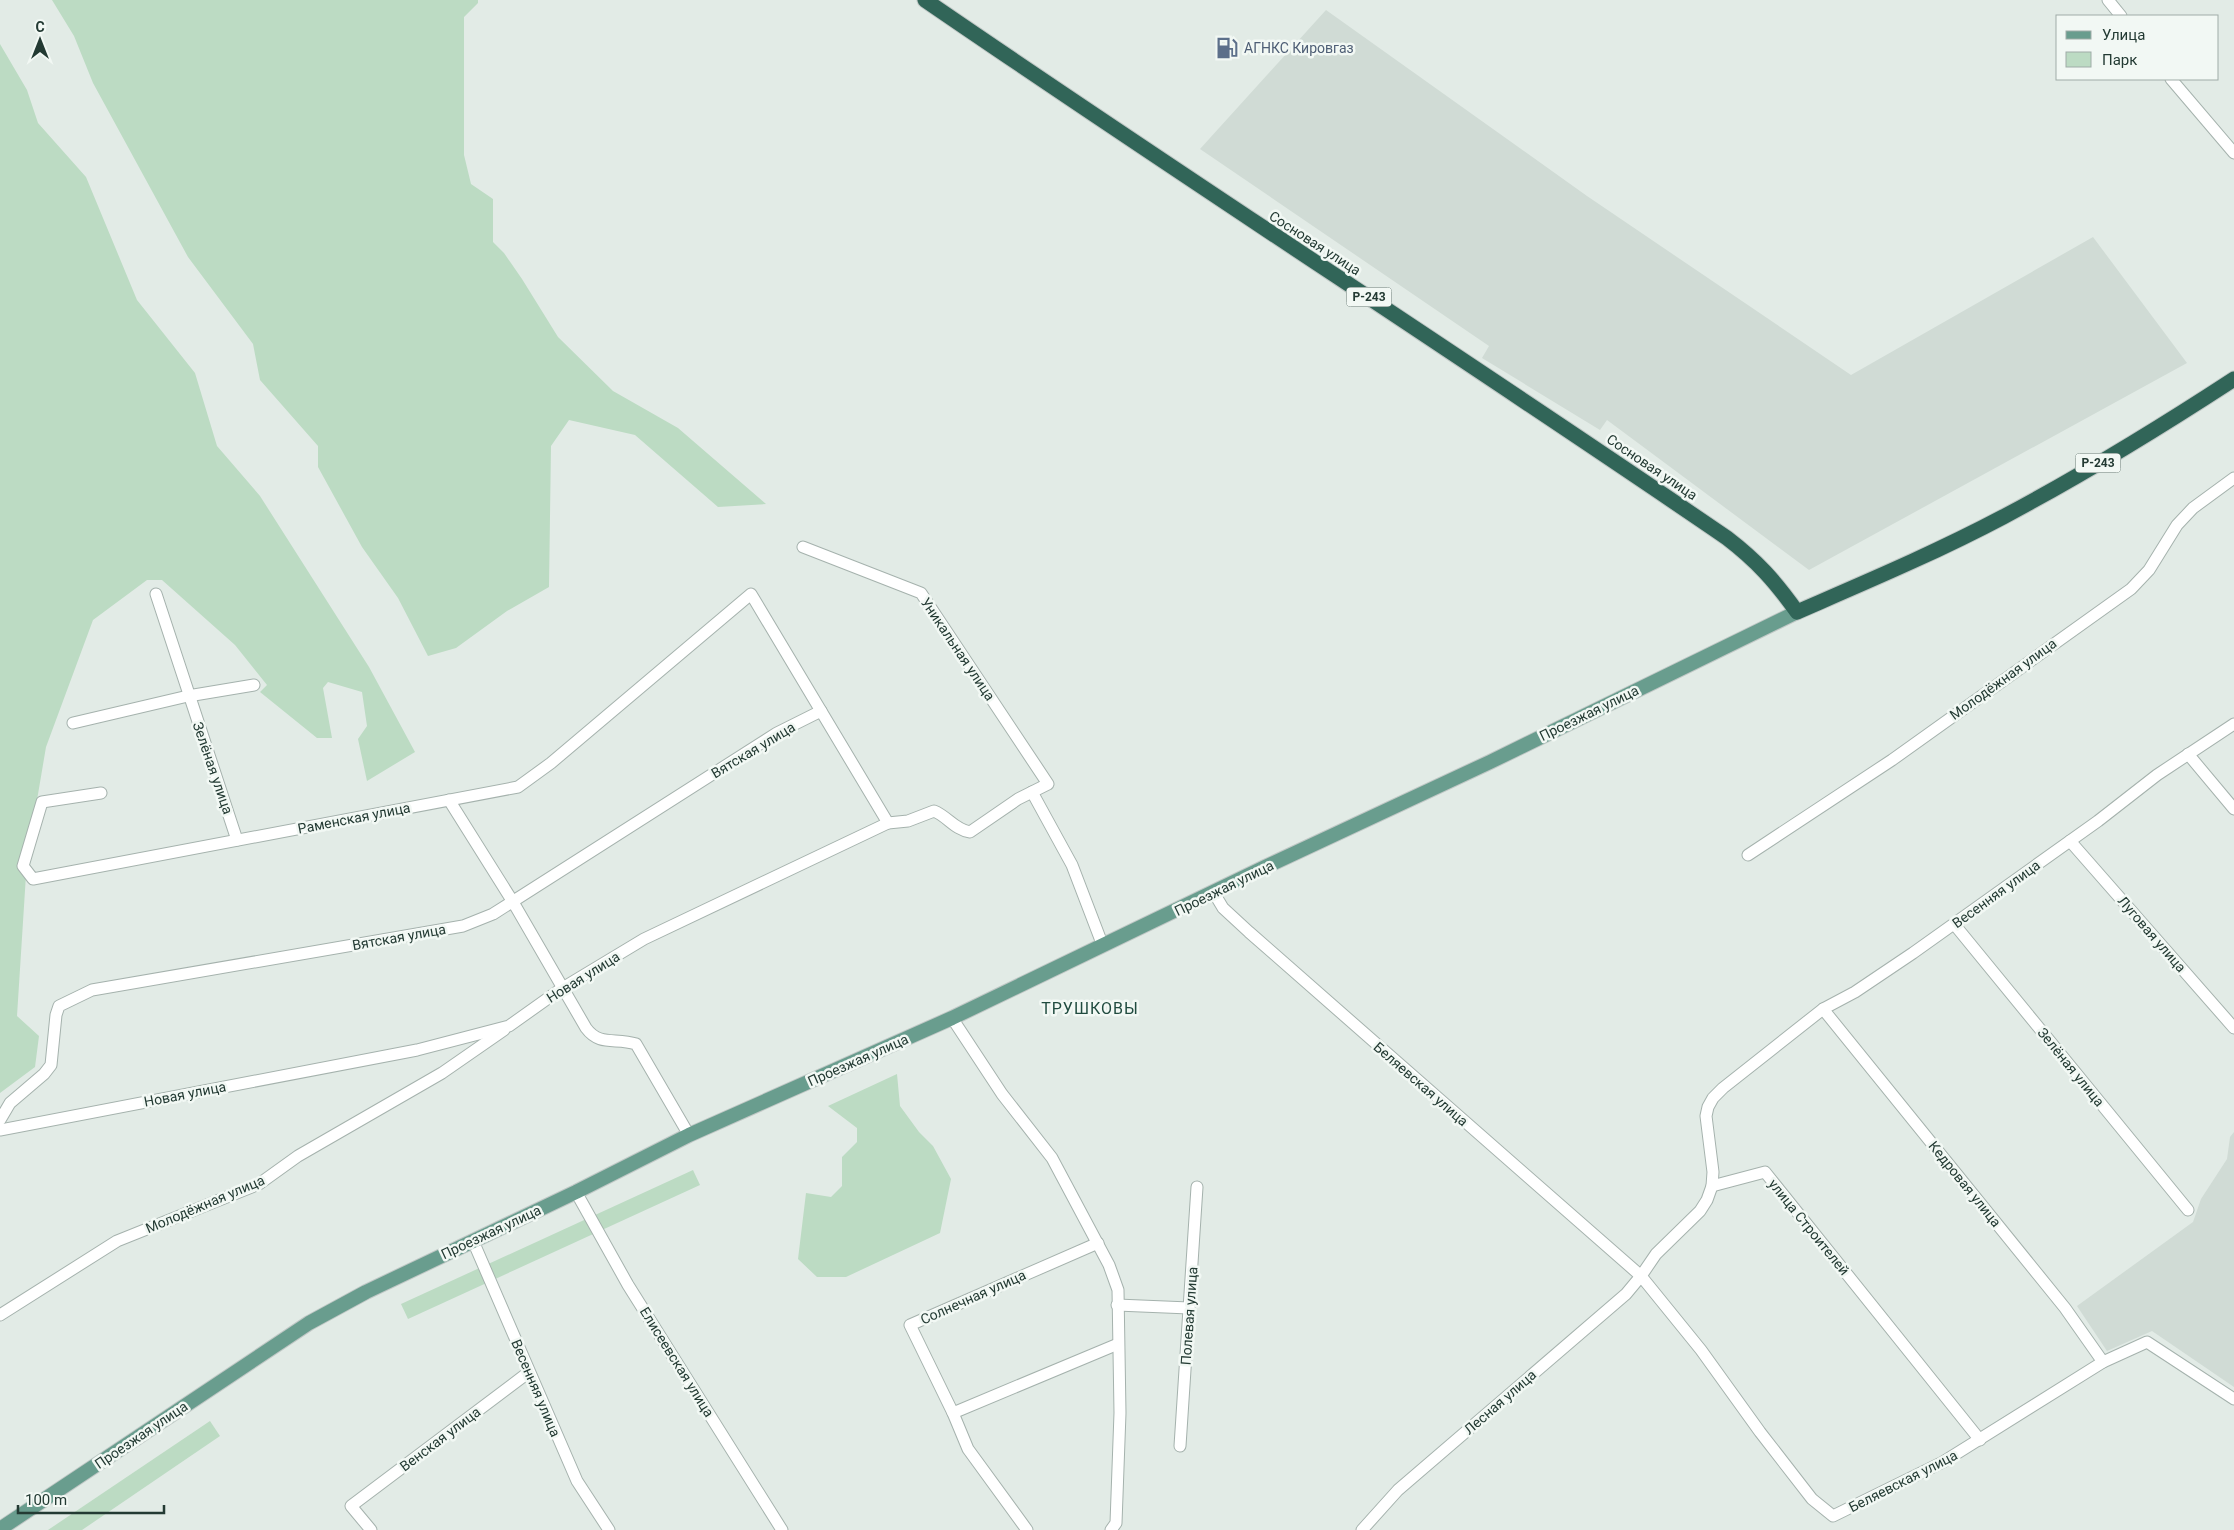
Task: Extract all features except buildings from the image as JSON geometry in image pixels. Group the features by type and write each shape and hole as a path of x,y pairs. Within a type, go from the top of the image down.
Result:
{"highway":[{"name":"Сосновая улица","path":"925,0 1270,232 1522,398 1727,538 1771,576 1797,612"},
{"name":"Р-243","path":"1797,612 1875,578 2003,517 2158,428 2234,379"}],"main road":[{"name":"Проезжая улица","path":"0,1529 309,1323 366,1292 576,1192 689,1135 952,1018 1797,612"}],"street":[{"path":"2108,0 2120,15"},
{"path":"2172,80 2234,153"},
{"name":"Молодёжная улица","path":"1748,855 1892,760 2131,589 2149,570 2177,525 2193,508 2234,478"},
{"name":"Уникальная улица","path":"803,548 921,593 1048,784 1032,792"},
{"name":"Зелёная улица","path":"156,594 188,696 238,840"},
{"name":"Раменская улица","path":"101,793 42,802 23,866 34,879 518,787 551,763 751,594 821,711"},
{"path":"73,723 188,696 254,685"},
{"path":"821,711 888,823"},
{"name":"Вятская улица","path":"0,1120 10,1103 44,1074 51,1065 56,1016 59,1006 92,990 463,926 493,914 777,733 821,711"},
{"name":"Весенняя улица","path":"1712,1186 1713,1158 1707,1125 1708,1107 1723,1088 1823,1010 1855,992 1954,924 2188,754 2234,724"},
{"path":"2188,754 2234,809"},
{"path":"1032,792 1072,864 1103,946"},
{"name":"Новая улица","path":"0,1130 417,1050 509,1026 561,988 644,939 888,823 908,821 934,811 944,815 961,831 970,832 1032,792"},
{"path":"449,800 592,1037 599,1040 629,1041 636,1044 689,1135"},
{"name":"Луговая улица","path":"2070,841 2234,1028"},
{"name":"Беляевская улица","path":"1214,893 1223,908 1238,922 1637,1273 1701,1350 1760,1432 1812,1499 1833,1516 1943,1462 2102,1362 2147,1342 2234,1399"},
{"name":"Зелёная улица","path":"1954,924 2188,1210"},
{"name":"Кедровая улица","path":"1823,1010 2066,1308 2102,1362"},
{"path":"952,1018 1002,1094 1052,1158 1098,1243 1109,1265 1118,1290 1120,1414 1116,1523 1111,1530"},
{"name":"Молодёжная улица","path":"0,1316 117,1241 259,1184 298,1156 442,1073 509,1026"},
{"name":"улица Строителей","path":"1712,1186 1765,1172 1980,1440"},
{"name":"Лесная улица","path":"1362,1530 1398,1490 1626,1294 1637,1273 1700,1210 1707,1200 1712,1186"},
{"name":"Полевая улица","path":"1180,1446 1197,1187"},
{"name":"Елисеевская улица","path":"576,1192 628,1285 782,1530"},
{"name":"Весенняя улица","path":"473,1241 576,1481 609,1530"},
{"name":"Солнечная улица","path":"1027,1530 968,1449 953,1413 910,1325 1098,1243"},
{"path":"1117,1305 1189,1308"},
{"path":"953,1413 1118,1344"},
{"name":"Венская улица","path":"371,1530 351,1506 529,1372"}],"shaded area":[{"path":"1326,10 1587,196 1851,375 2093,237 2187,363 1809,570 1607,420 1600,430 1482,358 1489,346 1200,149"},
{"path":"2234,1132 2234,1387 2152,1331 2107,1351 2077,1306 2193,1222 2201,1199 2227,1159 2230,1137"}],"green space":[{"path":"52,0 478,0 478,3 464,17 464,155 471,184 493,199 493,242 504,253 522,279 558,337 613,391 678,428 766,504 718,507 635,435 569,420 551,446 549,587 507,611 456,648 428,656 398,598 362,547 318,467 318,446 260,380 253,344 188,257 93,83 74,36"},
{"path":"0,44 27,90 38,123 86,177 137,300 195,373 217,446 260,496 369,667 415,752 367,781 358,739 367,726 362,692 328,682 323,688 332,738 317,738 260,692 267,685 235,645 162,580 147,580 93,620 46,747 27,859 17,1016 39,1036 35,1067 0,1093"},
{"path":"897,1074 900,1106 919,1132 933,1146 951,1179 940,1233 846,1277 817,1277 798,1259 806,1193 831,1197 842,1186 842,1157 857,1142 857,1128 828,1106"},
{"path":"693,1170 700,1185 408,1319 401,1304"},
{"path":"210,1421 220,1436 82,1530 48,1530"}],"place":[{"name":"АГНКС Кировгаз","path":"1227,48"}],"district":[{"name":"ТРУШКОВЫ","path":"1090,1008"}]}
